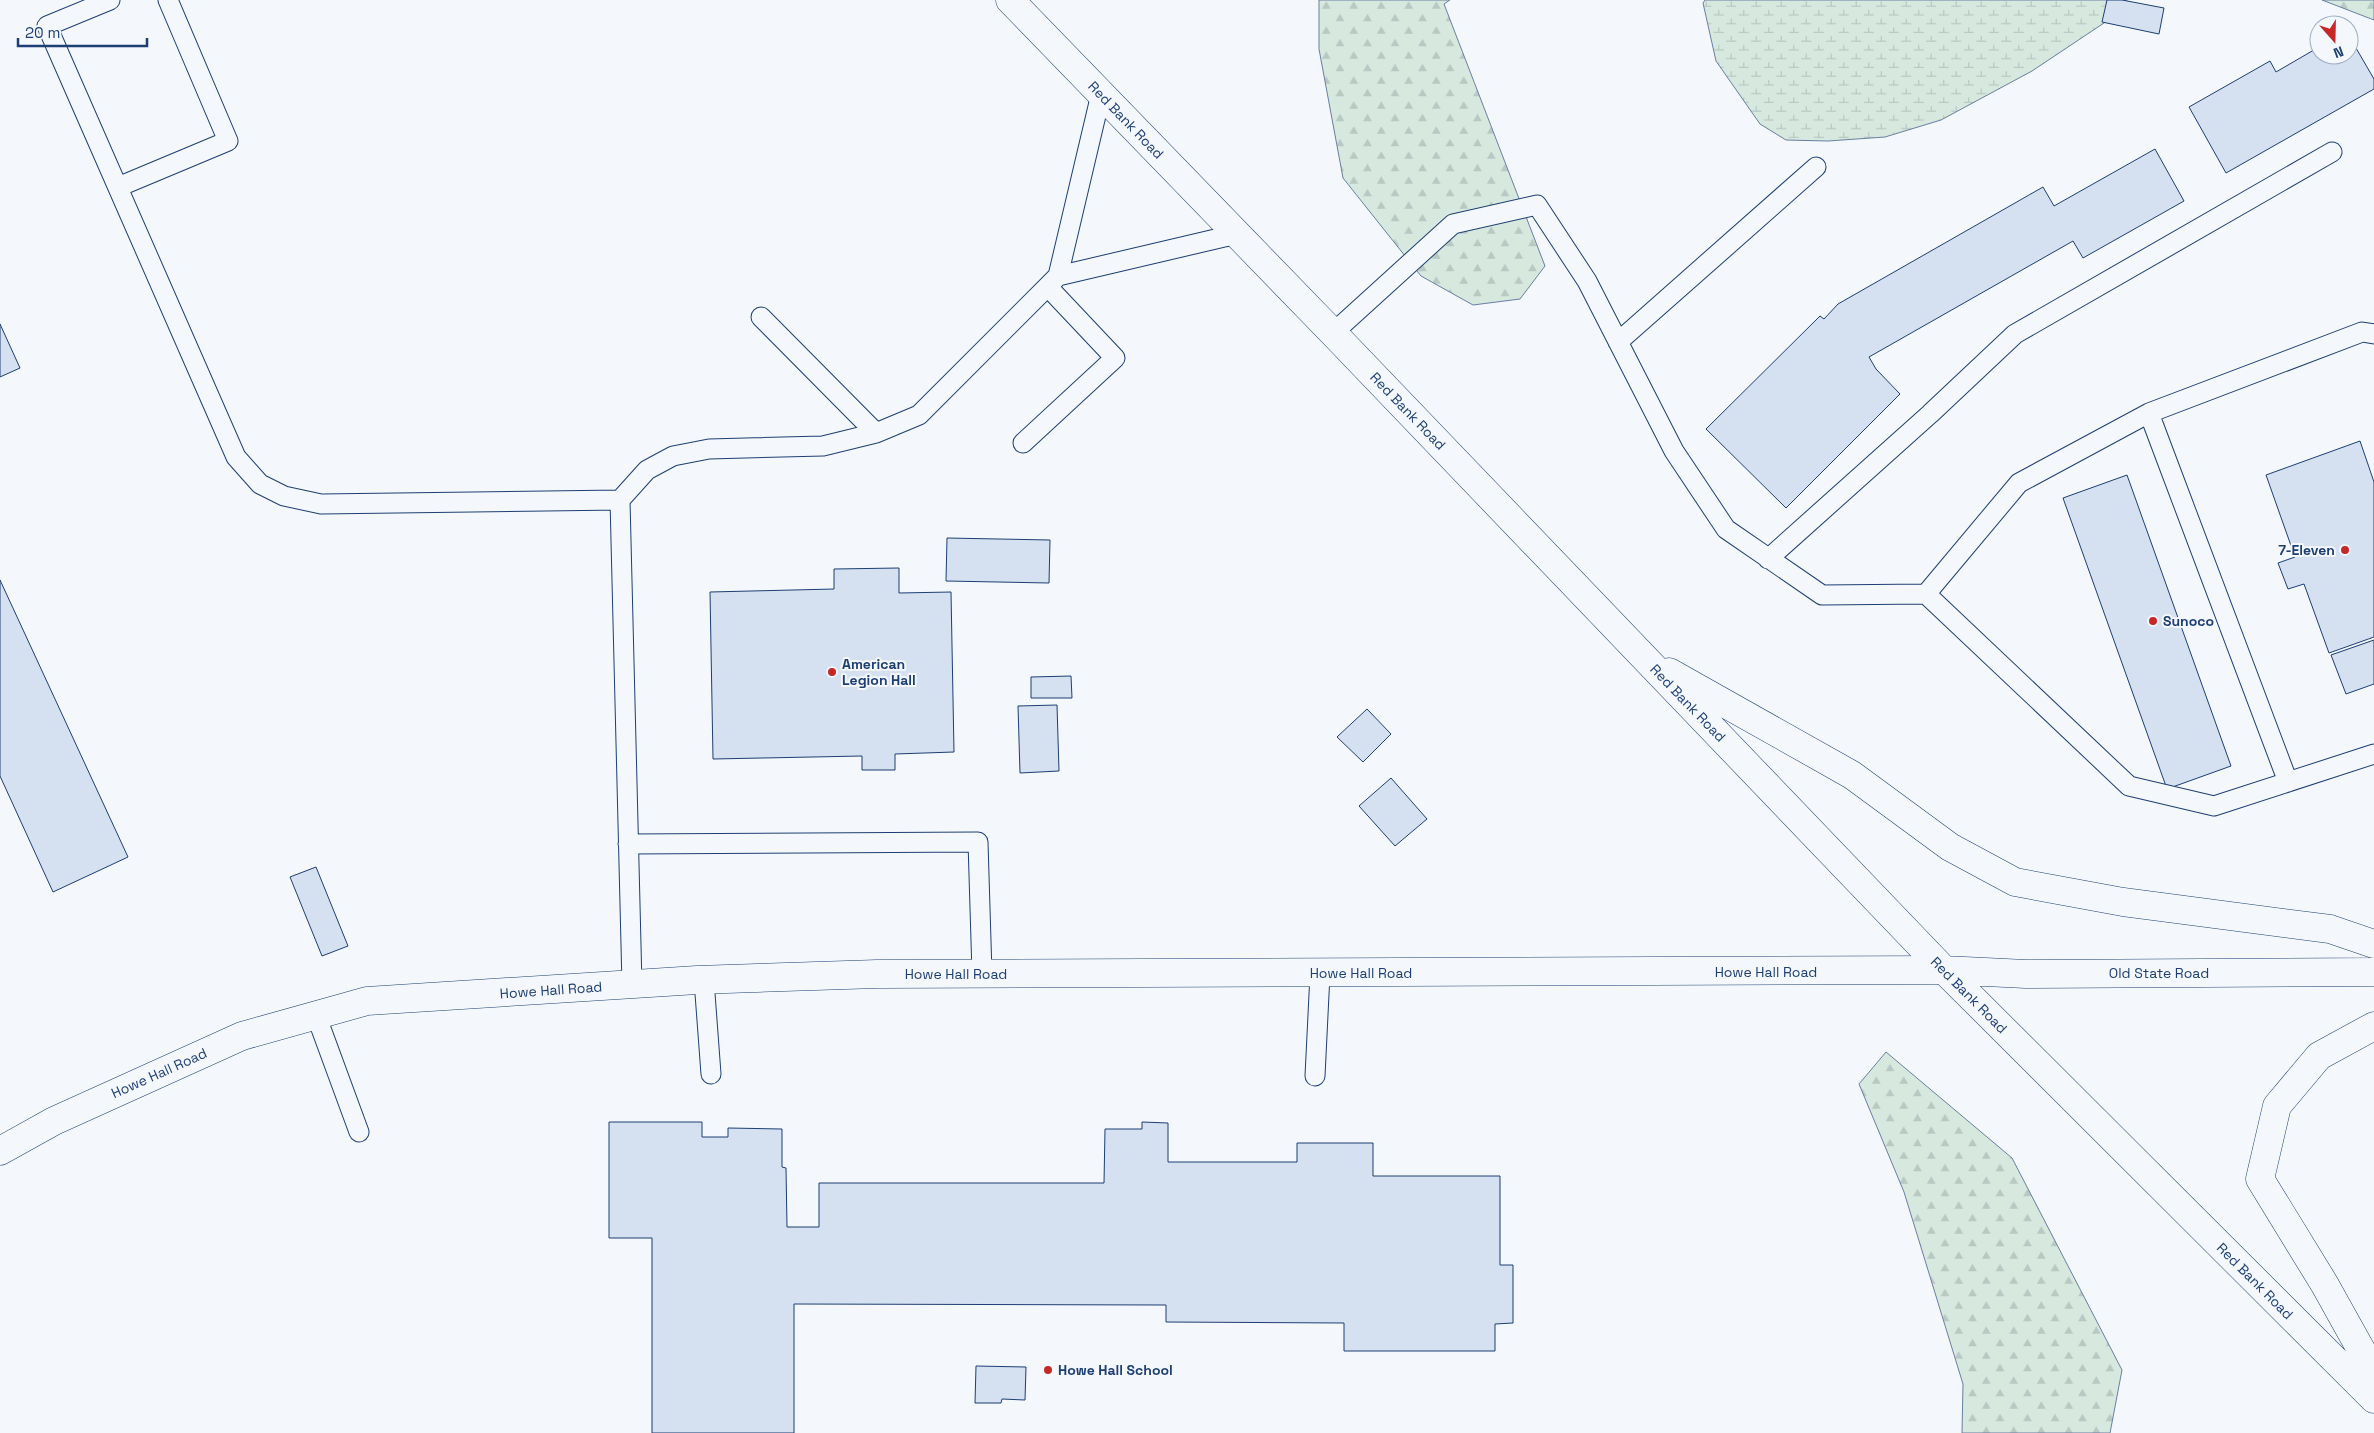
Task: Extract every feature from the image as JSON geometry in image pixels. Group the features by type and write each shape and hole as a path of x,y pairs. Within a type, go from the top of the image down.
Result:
{"main road":[{"name":"Red Bank Road","path":"1010,0 1333,333 1944,970 2374,1398"},
{"path":"1644,658 1852,775 1950,848 2015,882 2123,902 2330,929 2374,944"},
{"name":"Old State Road","path":"1944,970 2026,974 2374,972"},
{"name":"Howe Hall Road","path":"0,1151 54,1121 242,1036 367,1001 704,980 878,974 1320,974 1944,970"},
{"path":"2374,1026 2319,1056 2277,1106 2260,1179 2325,1286 2374,1373"}],"lane":[{"path":"110,0 48,26 236,457 260,484 284,496 321,504 620,500"},
{"path":"118,187 228,141 168,0"},
{"path":"632,984 620,500 648,470 673,456 709,449 823,446 876,433 919,415 1053,281 1101,94"},
{"path":"1768,559 1930,414 2014,334 2332,152"},
{"path":"1618,342 1816,167"},
{"path":"1333,333 1453,224 1537,206 1587,281 1674,451 1726,529 1822,595 1926,594 2128,786 2214,806 2374,754"},
{"path":"1053,281 1237,234"},
{"path":"1023,443 1114,358 1053,281"},
{"path":"761,318 876,433"},
{"path":"1926,594 2019,483 2148,413 2362,332 2374,334"},
{"path":"2148,413 2288,782"},
{"path":"628,844 978,842 982,974"},
{"path":"1315,1076 1320,974"},
{"path":"704,980 711,1074"},
{"path":"316,1015 359,1132"}],"green space":[{"path":"1319,0 1450,0 1444,4 1545,266 1520,299 1473,305 1421,276 1343,178 1319,49"},
{"path":"1705,0 2127,0 2116,15 2032,71 1941,120 1885,137 1828,141 1786,140 1760,124 1716,61 1703,3"},
{"path":"2322,0 2374,0 2374,20"},
{"path":"1886,1052 2012,1158 2122,1370 2110,1433 1962,1433 1963,1384 1904,1192 1859,1084"}],"building":[{"path":"2107,0 2122,0 2164,8 2159,34 2102,22"},
{"path":"2309,53 2309,65 2359,65 2359,53 2374,79 2374,89 2226,173 2189,107 2270,61 2276,72"},
{"path":"2155,149 2184,201 2083,258 2073,241 1869,357 1876,369 1900,394 1786,508 1706,429 1820,316 1824,319 1838,304 2043,187 2054,206"},
{"path":"0,324 20,368 0,377"},
{"path":"2360,441 2374,482 2374,637 2329,653 2304,584 2288,589 2278,563 2295,557 2266,475"},
{"path":"2127,475 2231,766 2167,789 2063,498"},
{"path":"947,538 1050,540 1049,583 946,581"},
{"name":"American Legion Hall","path":"899,568 899,593 951,592 954,752 895,754 895,770 862,770 862,756 713,759 710,592 834,589 834,569"},
{"path":"0,580 128,857 53,892 0,776"},
{"path":"2374,640 2374,684 2346,694 2331,655"},
{"path":"1071,676 1072,698 1031,698 1031,677"},
{"path":"1057,705 1059,771 1020,773 1018,706"},
{"path":"1367,709 1391,734 1363,762 1337,737"},
{"path":"1391,778 1427,819 1395,846 1359,806"},
{"path":"316,867 348,946 322,956 290,877"},
{"path":"609,1122 702,1122 702,1137 728,1137 728,1128 782,1129 782,1167 786,1168 787,1227 819,1227 819,1183 1104,1183 1105,1129 1142,1129 1142,1122 1168,1123 1168,1162 1297,1162 1297,1143 1373,1143 1373,1176 1500,1176 1500,1265 1513,1265 1513,1323 1495,1324 1495,1351 1344,1351 1344,1323 1166,1322 1166,1305 794,1304 794,1433 652,1433 652,1238 609,1238"},
{"path":"976,1366 1026,1367 1025,1400 1002,1399 1001,1403 975,1403"}],"place":[{"name":"7-Eleven","path":"2345,550"},
{"name":"Sunoco","path":"2153,621"},
{"name":"American Legion Hall","path":"832,672"},
{"name":"Howe Hall School","path":"1048,1370"}]}
